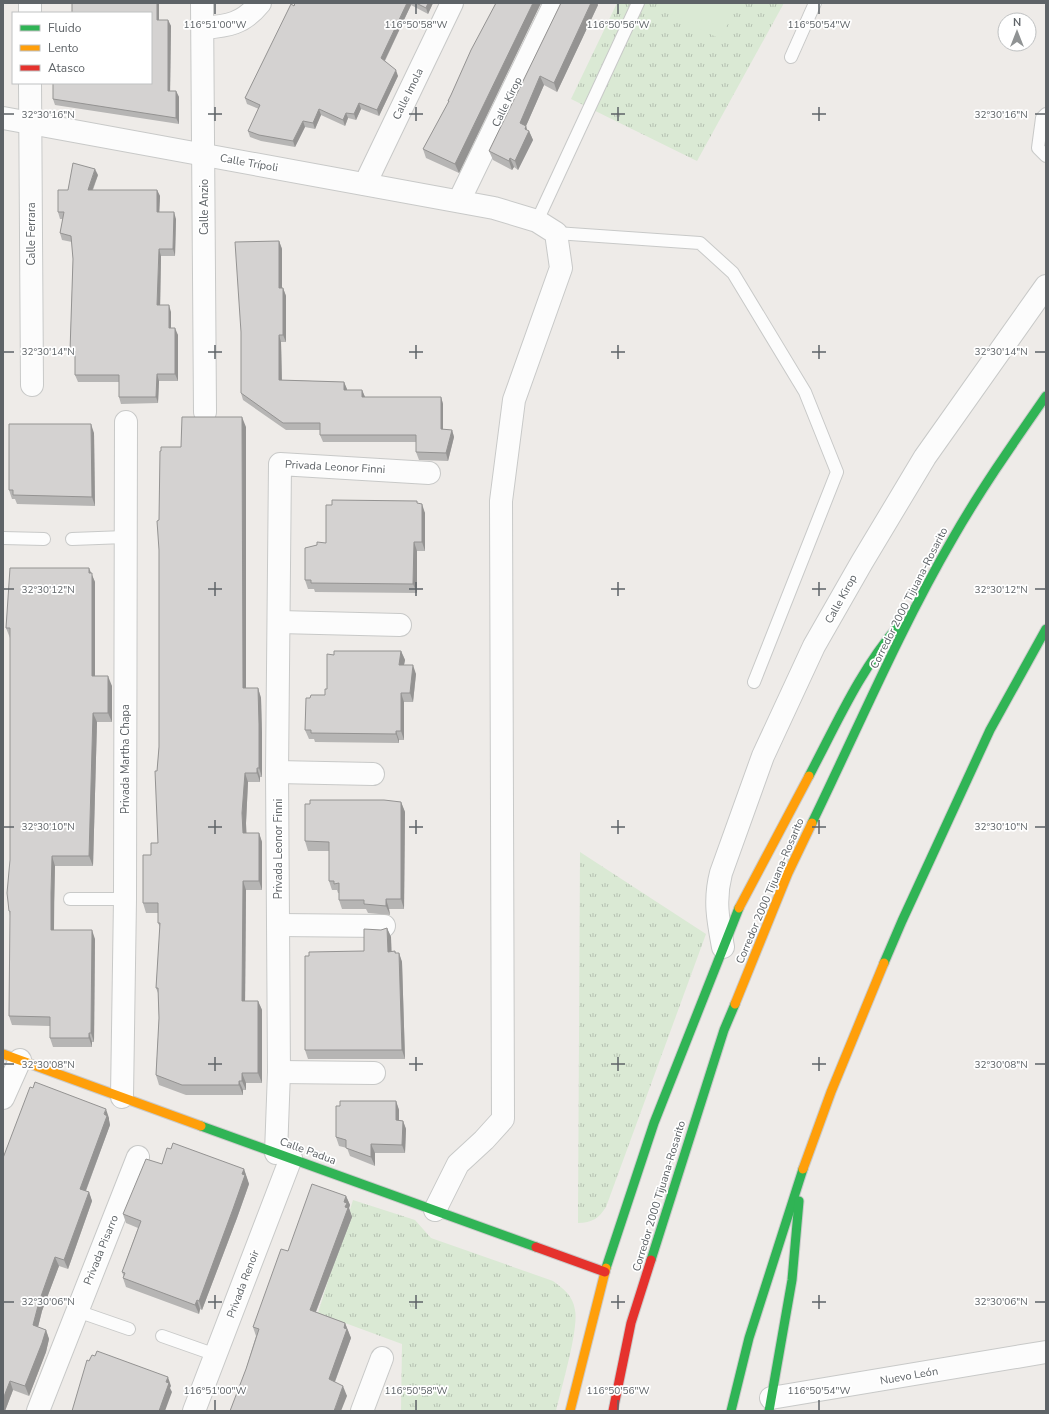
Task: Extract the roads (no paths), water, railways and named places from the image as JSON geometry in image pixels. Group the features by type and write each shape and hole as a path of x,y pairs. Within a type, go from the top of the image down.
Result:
{"main road":[{"name":"Corredor 2000 Tijuana-Rosarito","path":"613,1411 631,1323 724,1030 788,873 919,600 953,537 1003,458 1046,396"},
{"path":"570,1411 605,1272 654,1123 740,905 772,842 867,668 879,648 919,600"},
{"path":"731,1411 749,1338 800,1176 831,1092 902,921 990,730 1046,629"},
{"name":"Calle Padua","path":"12,1057 605,1272"},
{"path":"770,1405 791,1298 798,1234 800,1176"}],"street":[{"name":"Calle Anzio","path":"202,3 205,412"},
{"path":"202,28 226,27 244,19 260,3"},
{"name":"Calle Imola","path":"365,184 452,3"},
{"name":"Calle Kirop","path":"459,201 555,3"},
{"name":"Calle Ferrara","path":"30,84 32,385"},
{"name":"Calle Trípoli","path":"3,118 494,208 537,221 556,234"},
{"path":"435,1210 458,1164 484,1140 503,1119 501,501 514,400 561,268 556,234"},
{"name":"Calle Kirop","path":"723,947 716,907 716,890 721,873 763,756 814,646 925,457 1046,286"},
{"name":"Privada Martha Chapa","path":"122,1097 125,899 126,422"},
{"name":"Privada Leonor Finni","path":"284,1155 279,1072 278,772 280,464 428,473"},
{"path":"279,622 400,624"},
{"path":"278,772 373,774"},
{"path":"279,925 384,926"},
{"path":"3,1098 12,1057"},
{"path":"279,1072 374,1073"},
{"name":"Privada Renoir","path":"194,1411 216,1355 284,1155"},
{"name":"Privada Pisarro","path":"38,1411 138,1157"},
{"name":"Nuevo León","path":"770,1405 1046,1352"},
{"path":"362,1411 382,1358"}],"lane":[{"path":"537,221 638,3"},
{"path":"791,57 815,3"},
{"path":"1046,114 1042,118 1038,148 1046,156"},
{"path":"556,234 700,243 733,273 805,392 837,472 754,682"},
{"path":"72,539 125,537"},
{"path":"3,538 44,539"},
{"path":"70,899 125,899"},
{"path":"77,1311 129,1329"},
{"path":"162,1336 216,1355"}]}
